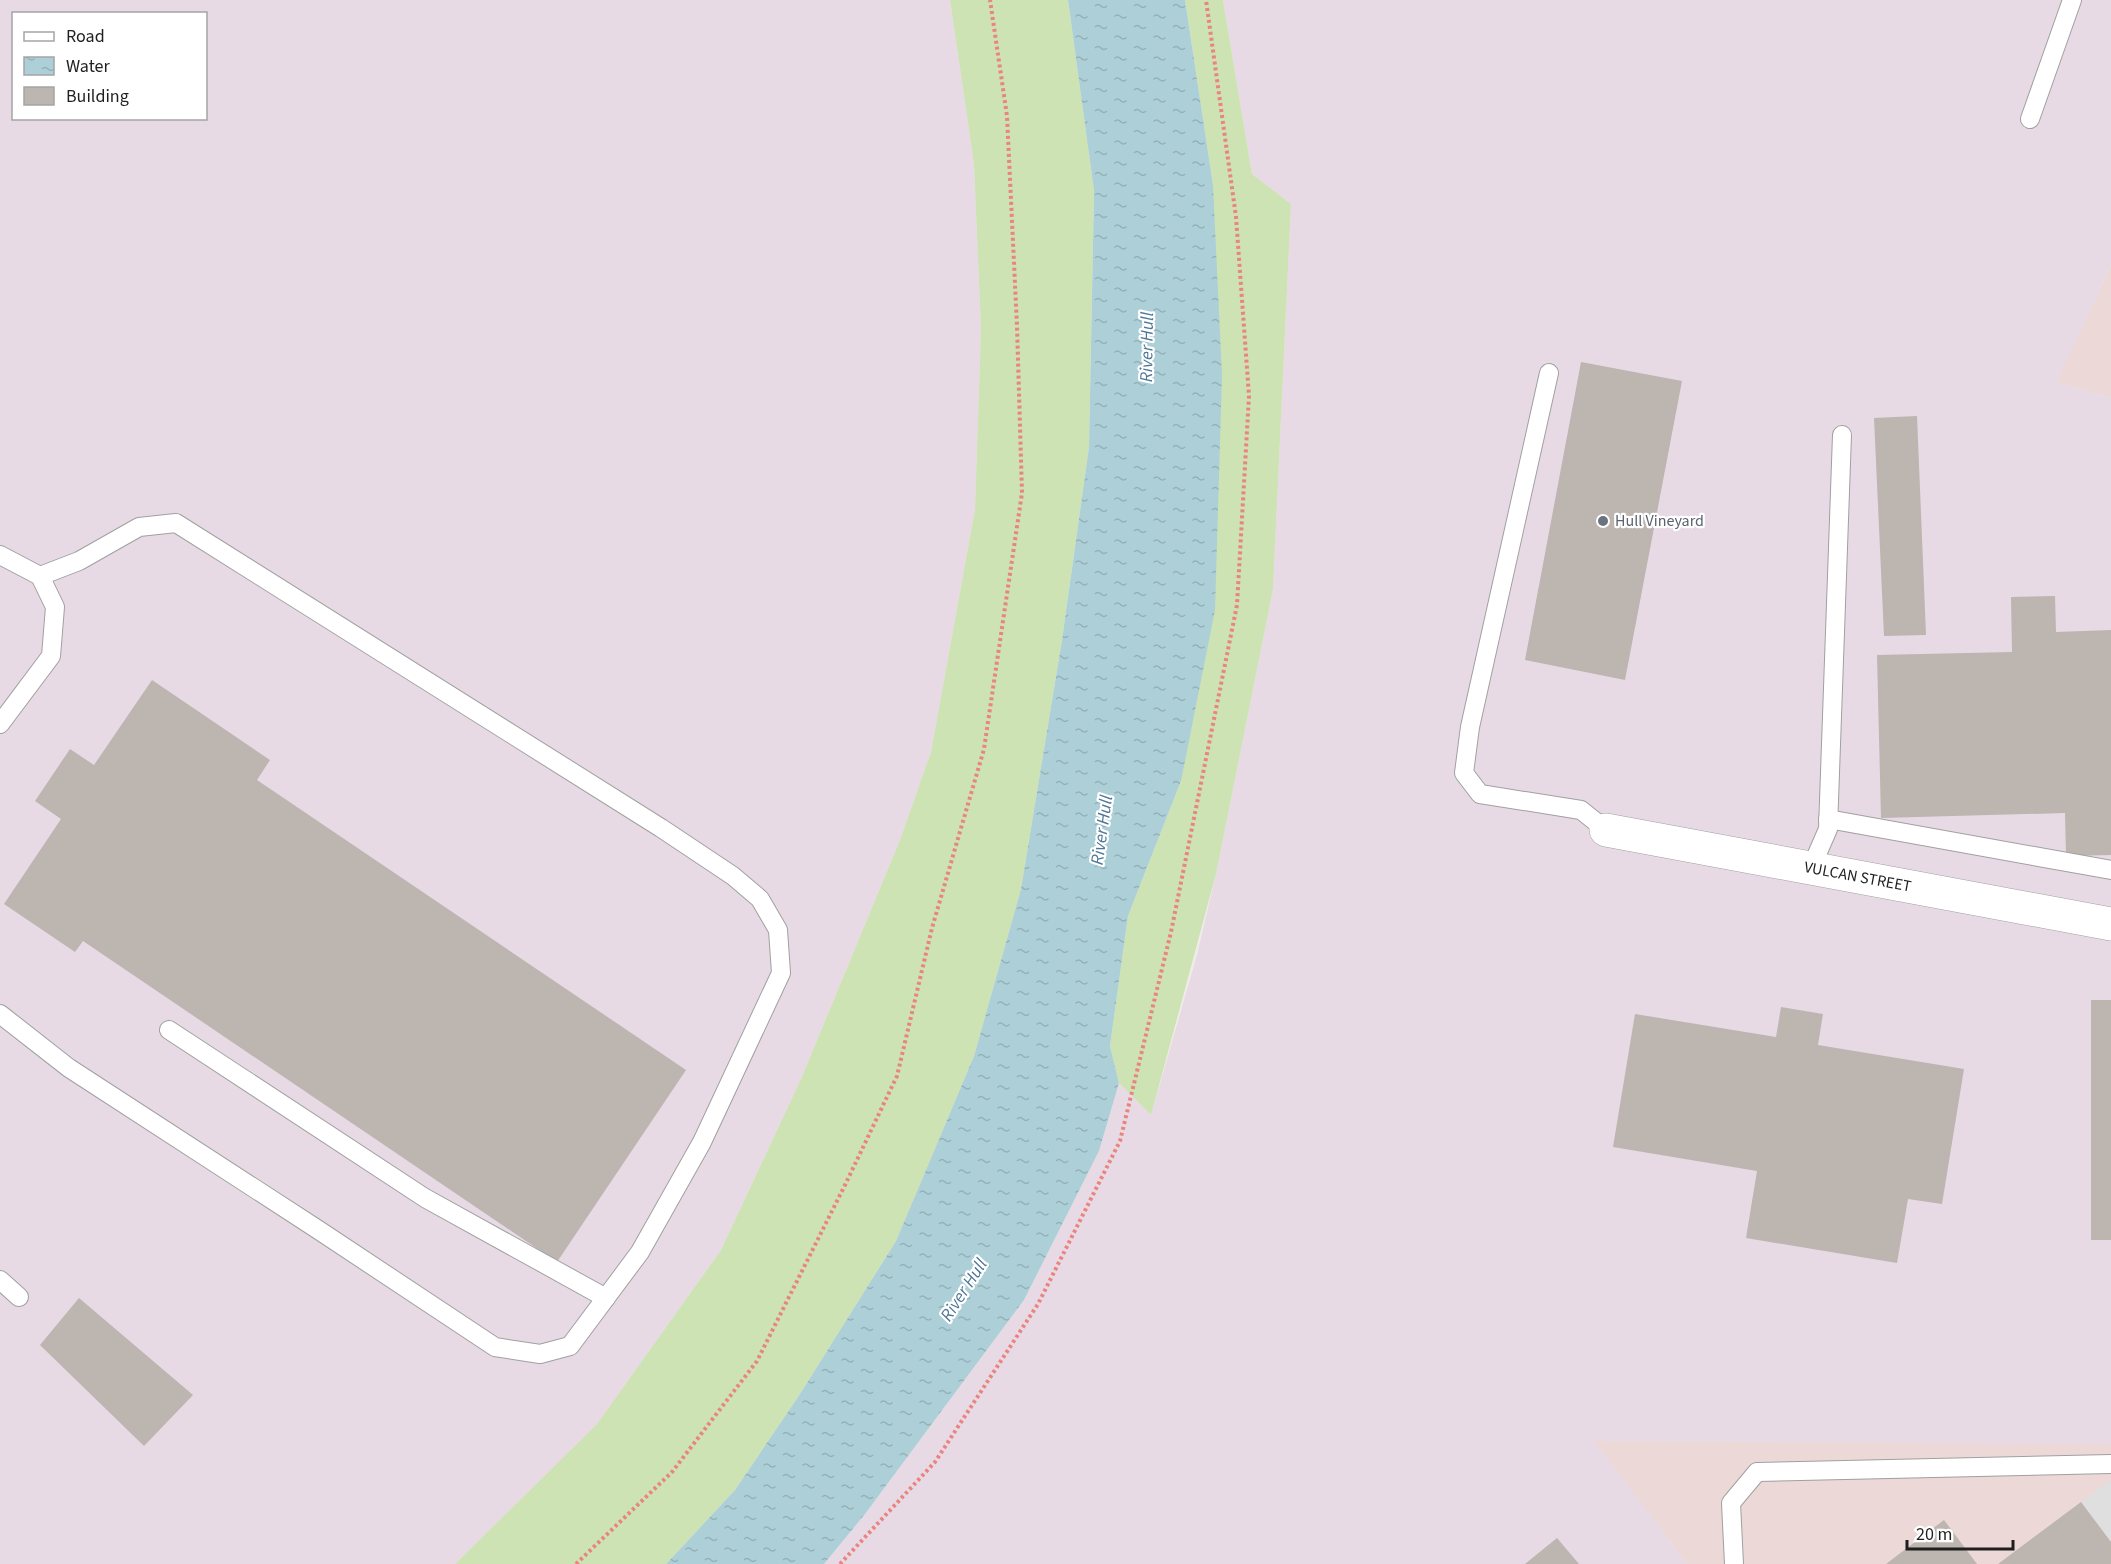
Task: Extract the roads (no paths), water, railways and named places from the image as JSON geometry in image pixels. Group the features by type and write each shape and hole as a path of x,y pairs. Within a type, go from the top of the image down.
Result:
{"street":[{"name":"VULCAN STREET","path":"1606,830 2111,924"}],"lane":[{"path":"2030,119 2072,0"},
{"path":"1549,373 1470,727 1464,773 1480,794 1581,810 1606,830"},
{"path":"1811,867 1828,829 1842,435"},
{"path":"0,1014 69,1068 317,1228 495,1347 540,1354 570,1346 640,1252 702,1142 781,973 778,930 760,900 733,876 661,828 176,523 139,527 79,561 40,576"},
{"path":"0,555 40,576 55,607 51,656 0,723"},
{"path":"1828,819 2111,870"},
{"path":"169,1030 425,1198 606,1298"},
{"path":"0,1280 19,1297"},
{"path":"1734,1564 1731,1503 1758,1472 2111,1464"}],"water":[{"name":"River Hull","path":"1068,0 1185,0 1213,185 1222,376 1215,610 1181,781 1128,916 1110,1046 1119,1083 1099,1151 1024,1300 865,1514 824,1564 666,1564 735,1490 800,1394 896,1241 974,1056 1021,889 1062,640 1089,447 1094,191"}],"place":[{"name":"Hull Vineyard","path":"1603,521"}]}
